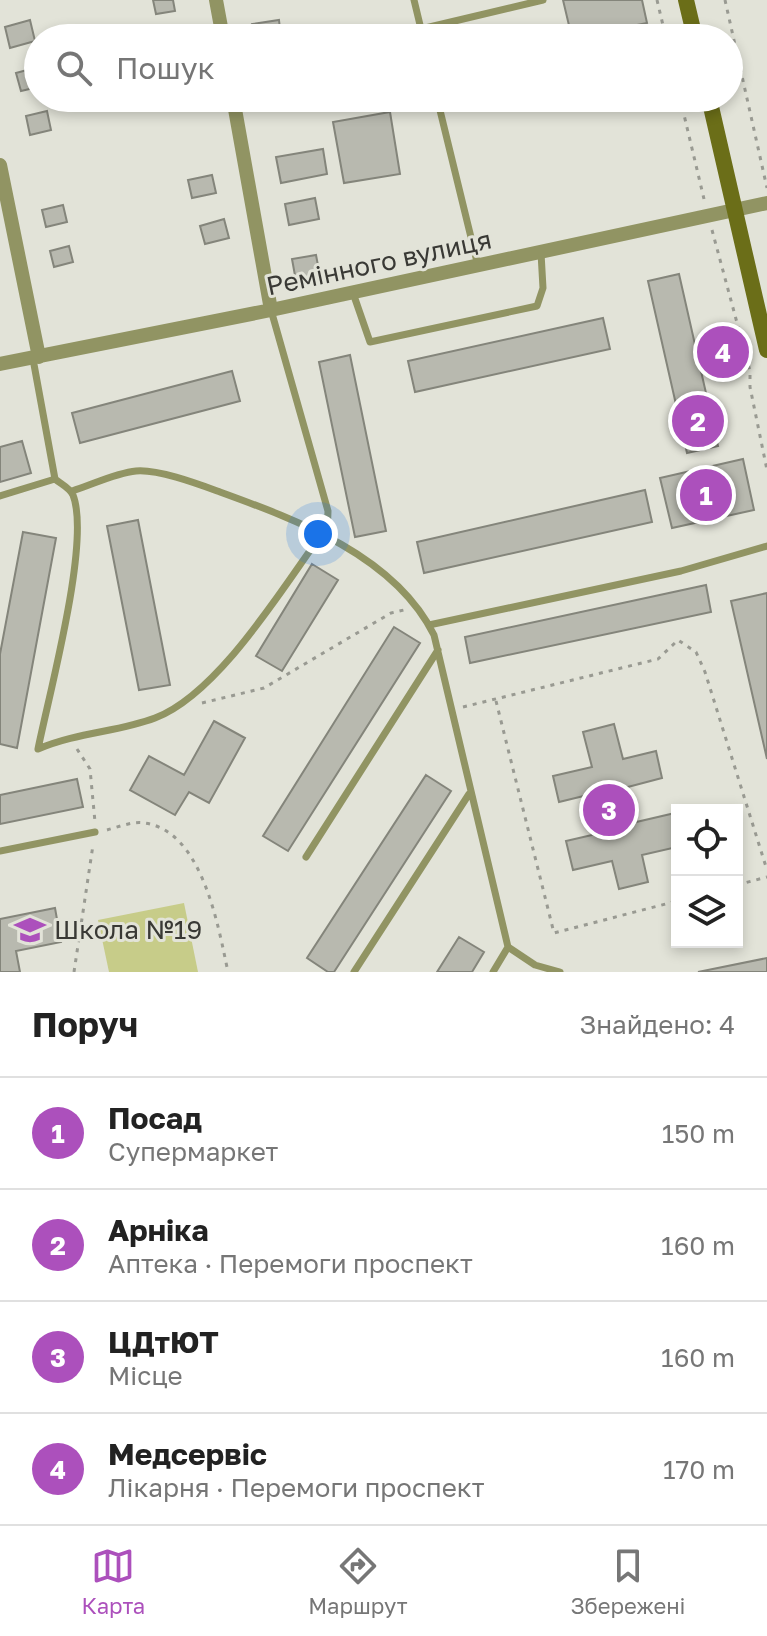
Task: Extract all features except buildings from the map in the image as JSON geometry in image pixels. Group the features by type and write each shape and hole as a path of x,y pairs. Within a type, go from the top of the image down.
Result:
{"main road":[{"path":"686,0 692,24"},
{"path":"712,112 767,350"}],"street":[{"path":"216,0 220,24"},
{"path":"236,112 271,310"},
{"path":"0,165 36,358"},
{"name":"Ремінного вулиця","path":"0,364 353,293 767,203"}],"lane":[{"path":"414,0 420,24"},
{"path":"442,24 543,0"},
{"path":"440,112 478,266"},
{"path":"353,293 370,342 537,306 543,288 541,253"},
{"path":"36,358 55,479 72,491 78,551 38,749 69,735 152,719 182,706 250,634 324,537 328,511 271,310"},
{"path":"72,491 138,471 192,481 298,521 376,567 416,607 429,625 438,650 469,794 508,947 535,965 560,972"},
{"path":"0,496 55,479"},
{"path":"429,625 681,571 767,546"},
{"path":"306,857 438,650"},
{"path":"354,972 469,794"},
{"path":"0,851 95,832"},
{"path":"493,972 508,947"}],"path":[{"path":"657,0 663,24"},
{"path":"725,0 730,24"},
{"path":"743,81 767,188"},
{"path":"683,112 750,371 750,387 767,470"},
{"path":"182,706 264,688 391,613 416,607"},
{"path":"451,708 496,701 658,659 678,640 696,652 705,672 767,870"},
{"path":"496,701 554,933 671,903"},
{"path":"69,735 90,769 95,832 74,972"},
{"path":"95,832 142,822 165,829 185,844 203,884 228,972"},
{"path":"743,883 767,877"}],"shaded area":[{"path":"734,329 744,367 712,375 702,337"}],"green space":[{"path":"184,903 198,972 109,972 98,920"}],"place":[{"name":"Медсервіс","path":"723,352"},
{"name":"Арніка","path":"698,421"},
{"name":"Посад","path":"706,495"},
{"name":"ЦДтЮТ","path":"609,810"},
{"name":"Школа №19","path":"30,930"}]}
